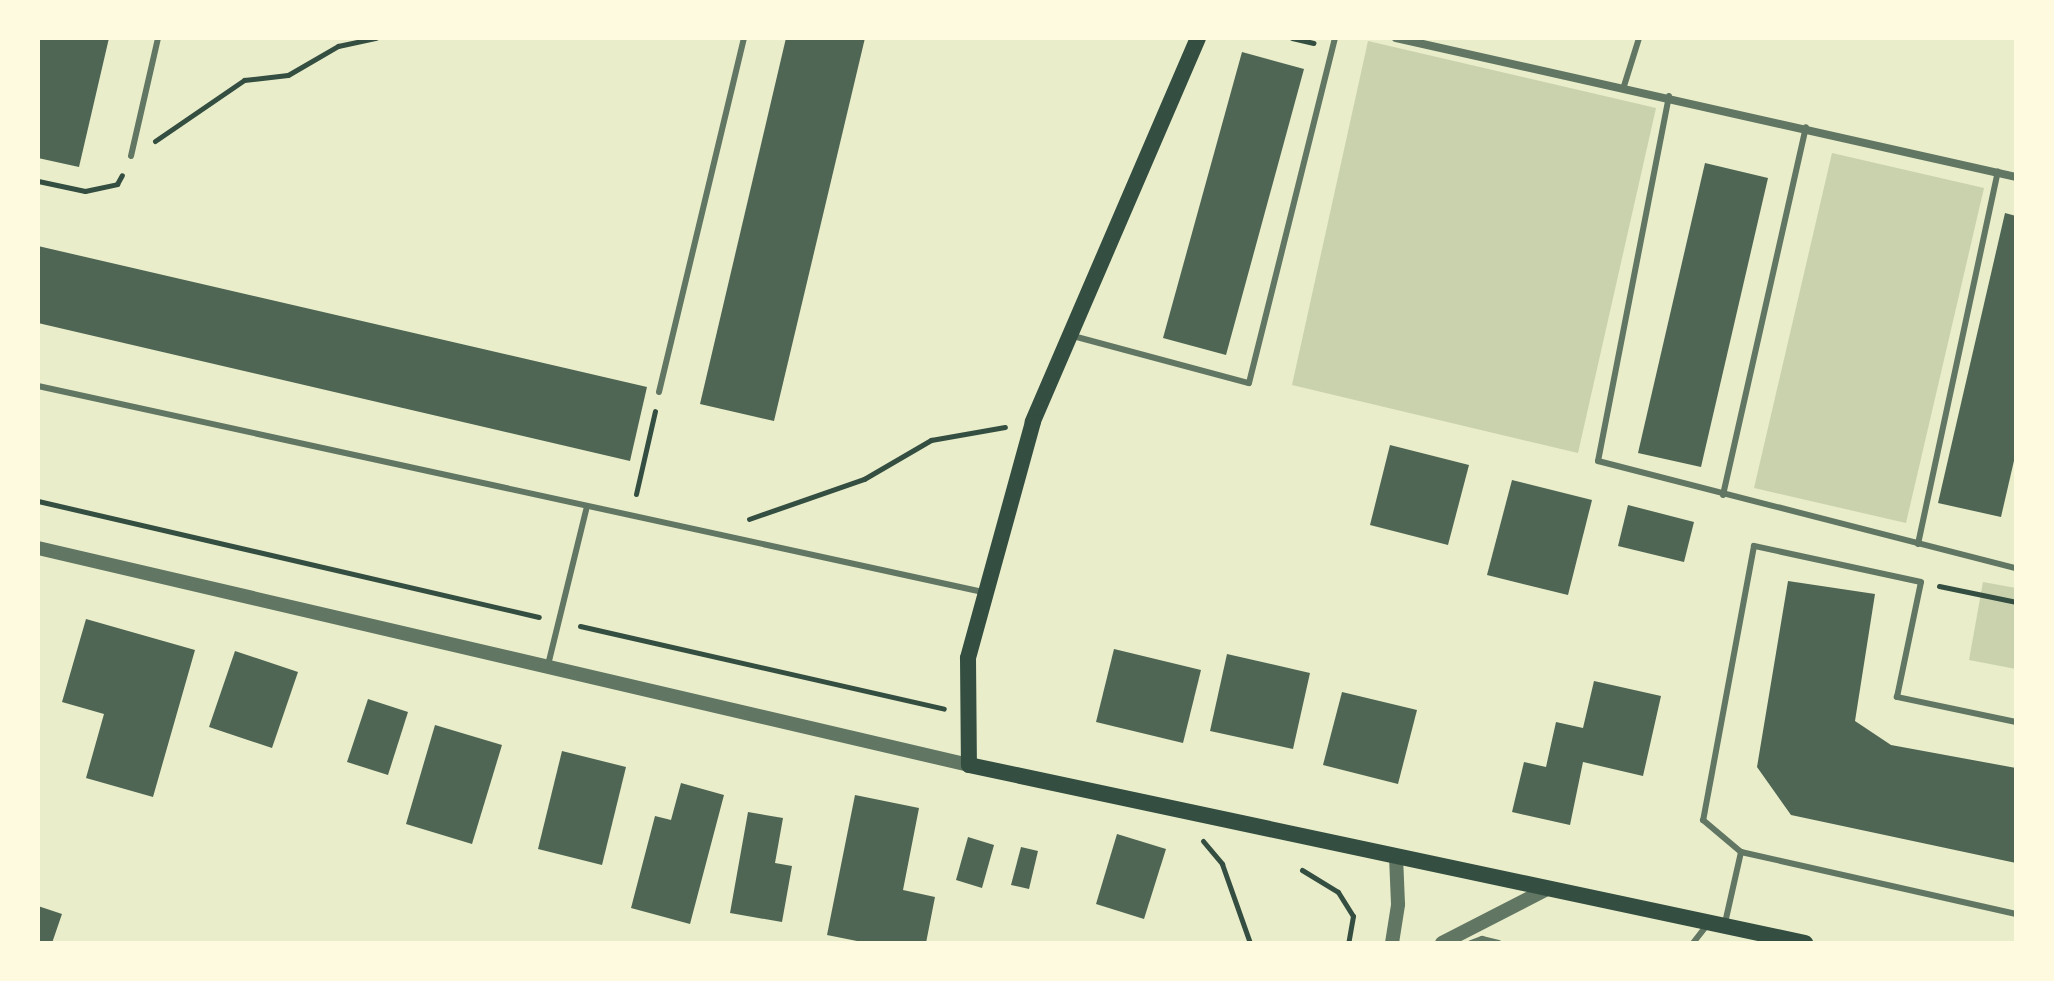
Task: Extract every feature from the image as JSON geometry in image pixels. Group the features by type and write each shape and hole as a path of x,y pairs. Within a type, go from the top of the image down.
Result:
{"main road":[{"path":"1198,38 1033,422 976,621 965,713 969,765 1805,943"}],"street":[{"path":"1396,38 1669,96 2016,177"},
{"path":"38,548 969,765"},
{"path":"1392,943 1398,904 1396,857"},
{"path":"1442,943 1547,889"}],"lane":[{"path":"131,156 158,38"},
{"path":"659,392 744,38"},
{"path":"1069,335 1249,383 1335,38"},
{"path":"1624,86 1639,38"},
{"path":"1669,96 1598,461 2016,568"},
{"path":"1723,495 1806,127"},
{"path":"1918,544 1998,172"},
{"path":"38,386 586,510 983,592"},
{"path":"547,669 586,510"},
{"path":"2016,722 1897,697 1921,582 1754,546 1703,820 1741,852 2016,914"},
{"path":"1693,943 1717,924 1741,852"},
{"path":"1471,943 1482,939 1499,943"}],"path":[{"path":"38,181 85,191 117,184 131,156 244,80 288,75 338,46 376,38"},
{"path":"630,519 659,392"},
{"path":"699,533 864,479 931,440 1033,422"},
{"path":"38,501 965,713"},
{"path":"1921,582 2016,602"},
{"path":"1177,810 1222,864 1250,943"},
{"path":"1302,870 1338,892 1353,916 1348,943"}],"green space":[{"path":"1368,41 1656,108 1578,453 1292,385"},
{"path":"1832,153 1984,188 1906,523 1754,488"},
{"path":"1983,582 2016,588 2016,669 1969,660"}],"building":[{"path":"38,38 109,38 79,167 38,158"},
{"path":"786,38 865,38 774,421 700,404"},
{"path":"1242,52 1304,69 1226,355 1163,338"},
{"path":"1705,163 1768,178 1701,467 1638,453"},
{"path":"2005,213 2016,216 2016,452 2001,517 1938,503"},
{"path":"38,246 647,387 630,461 38,323"},
{"path":"1390,445 1469,465 1448,545 1370,525"},
{"path":"1512,480 1592,500 1568,595 1487,575"},
{"path":"1628,505 1694,522 1684,562 1618,546"},
{"path":"1788,581 1875,594 1855,721 1891,745 2016,768 2016,863 1791,815 1757,767"},
{"path":"86,619 195,650 153,797 86,778 104,714 62,702"},
{"path":"1114,649 1201,670 1183,743 1096,722"},
{"path":"235,651 298,672 272,748 209,727"},
{"path":"1227,654 1310,673 1293,749 1210,731"},
{"path":"1594,681 1661,696 1643,776 1583,762 1570,825 1512,812 1524,762 1546,767 1556,722 1583,728"},
{"path":"1342,692 1417,710 1398,784 1323,765"},
{"path":"368,699 408,712 388,775 347,762"},
{"path":"435,725 502,745 472,844 406,824"},
{"path":"562,751 626,767 602,865 538,849"},
{"path":"681,783 724,795 690,924 631,908 655,816 671,820"},
{"path":"855,795 919,808 903,890 935,897 926,943 867,943 827,935"},
{"path":"748,812 783,818 775,863 792,866 782,922 730,913"},
{"path":"1117,834 1166,849 1144,919 1096,904"},
{"path":"968,837 994,845 982,888 956,880"},
{"path":"1021,847 1038,851 1029,889 1011,885"},
{"path":"38,906 62,914 52,943 38,943"}]}
